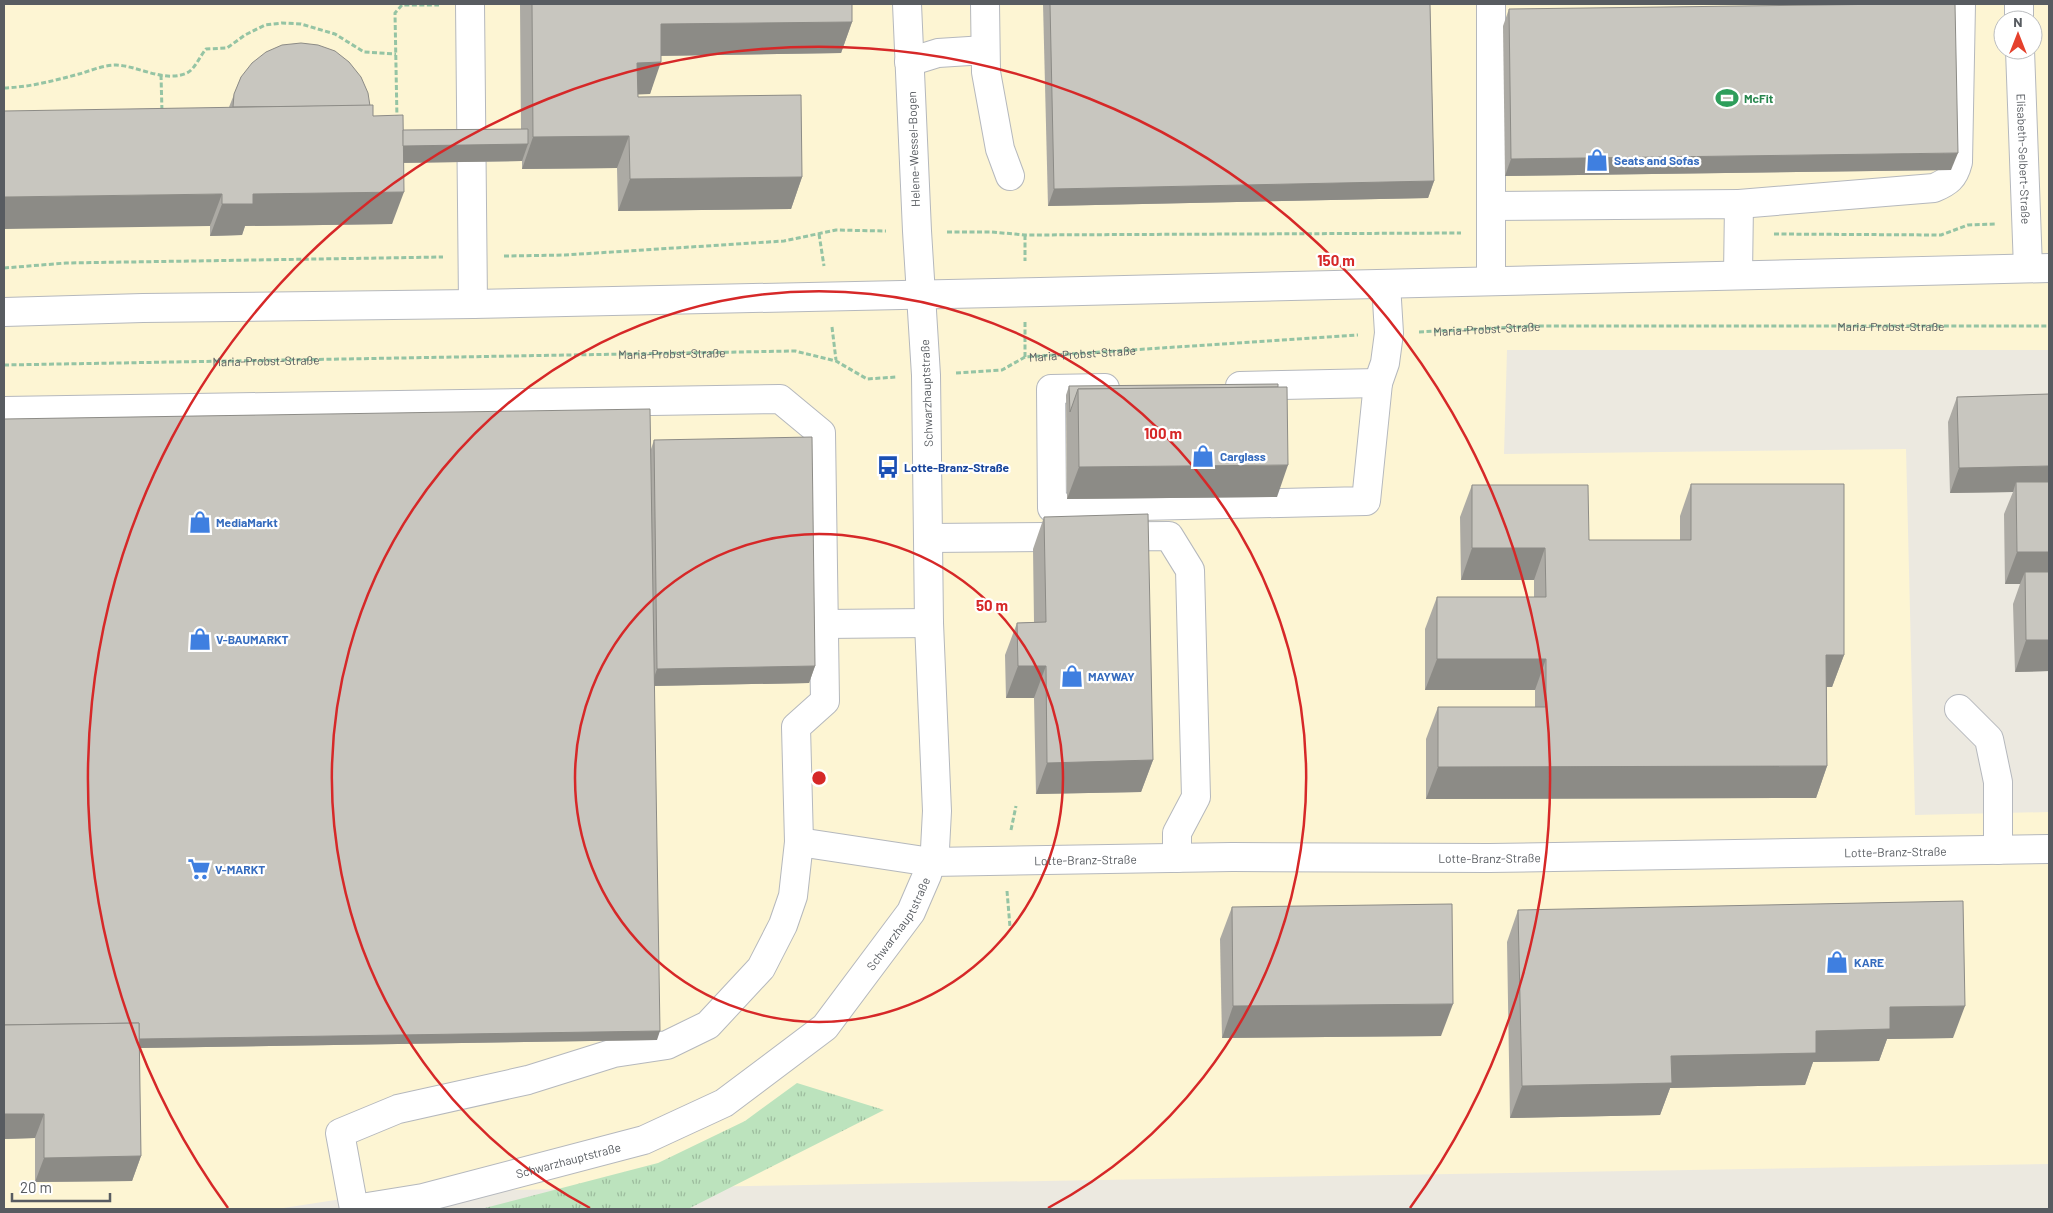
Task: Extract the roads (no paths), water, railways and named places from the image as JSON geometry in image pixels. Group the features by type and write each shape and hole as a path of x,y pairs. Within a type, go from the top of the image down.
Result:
{"street":[{"path":"470,4 473,304"},
{"name":"Helene-Wessel-Bogen","path":"907,4 921,294"},
{"path":"985,4 986,72 1000,149 1010,176"},
{"path":"1491,4 1491,281"},
{"path":"1491,206 1739,204 1934,188 1948,182 1955,174 1958,162 1961,4"},
{"path":"909,62 938,54 986,50"},
{"name":"Elisabeth-Selbert-Straße","path":"2020,60 2025,224 2039,268"},
{"path":"1738,275 1739,204"},
{"path":"4,312 143,308 473,304 2039,268"},
{"path":"1130,388 1051,389 1052,508 1366,501 1378,383 1385,363 1388,333 1386,284"},
{"name":"Schwarzhauptstraße","path":"355,1209 423,1198 644,1140 724,1103 825,1027 911,912 935,849 937,811 929,623 926,375 921,294"},
{"path":"1219,386 1378,383"},
{"path":"4,411 780,398 821,433 825,701 796,727 798,842 793,896 783,924 760,968 708,1025 668,1045 614,1053 528,1080 398,1109 340,1132 355,1209"},
{"path":"929,538 1169,536 1190,570 1196,797 1177,833 1177,858"},
{"path":"824,624 929,623"},
{"path":"1959,710 1989,739 1998,782 1998,850"},
{"name":"Lotte-Branz-Straße","path":"798,842 931,862 1177,858 1489,858 2049,849"}],"place":[{"name":"McFit","path":"1727,98"},
{"name":"Seats and Sofas","path":"1597,160"},
{"name":"Carglass","path":"1203,456"},
{"name":"Lotte-Branz-Straße","path":"888,467"},
{"name":"MediaMarkt","path":"200,522"},
{"name":"V-BAUMARKT","path":"200,639"},
{"name":"MAYWAY","path":"1072,676"},
{"name":"V-MARKT","path":"199,869"},
{"name":"KARE","path":"1837,962"}]}
